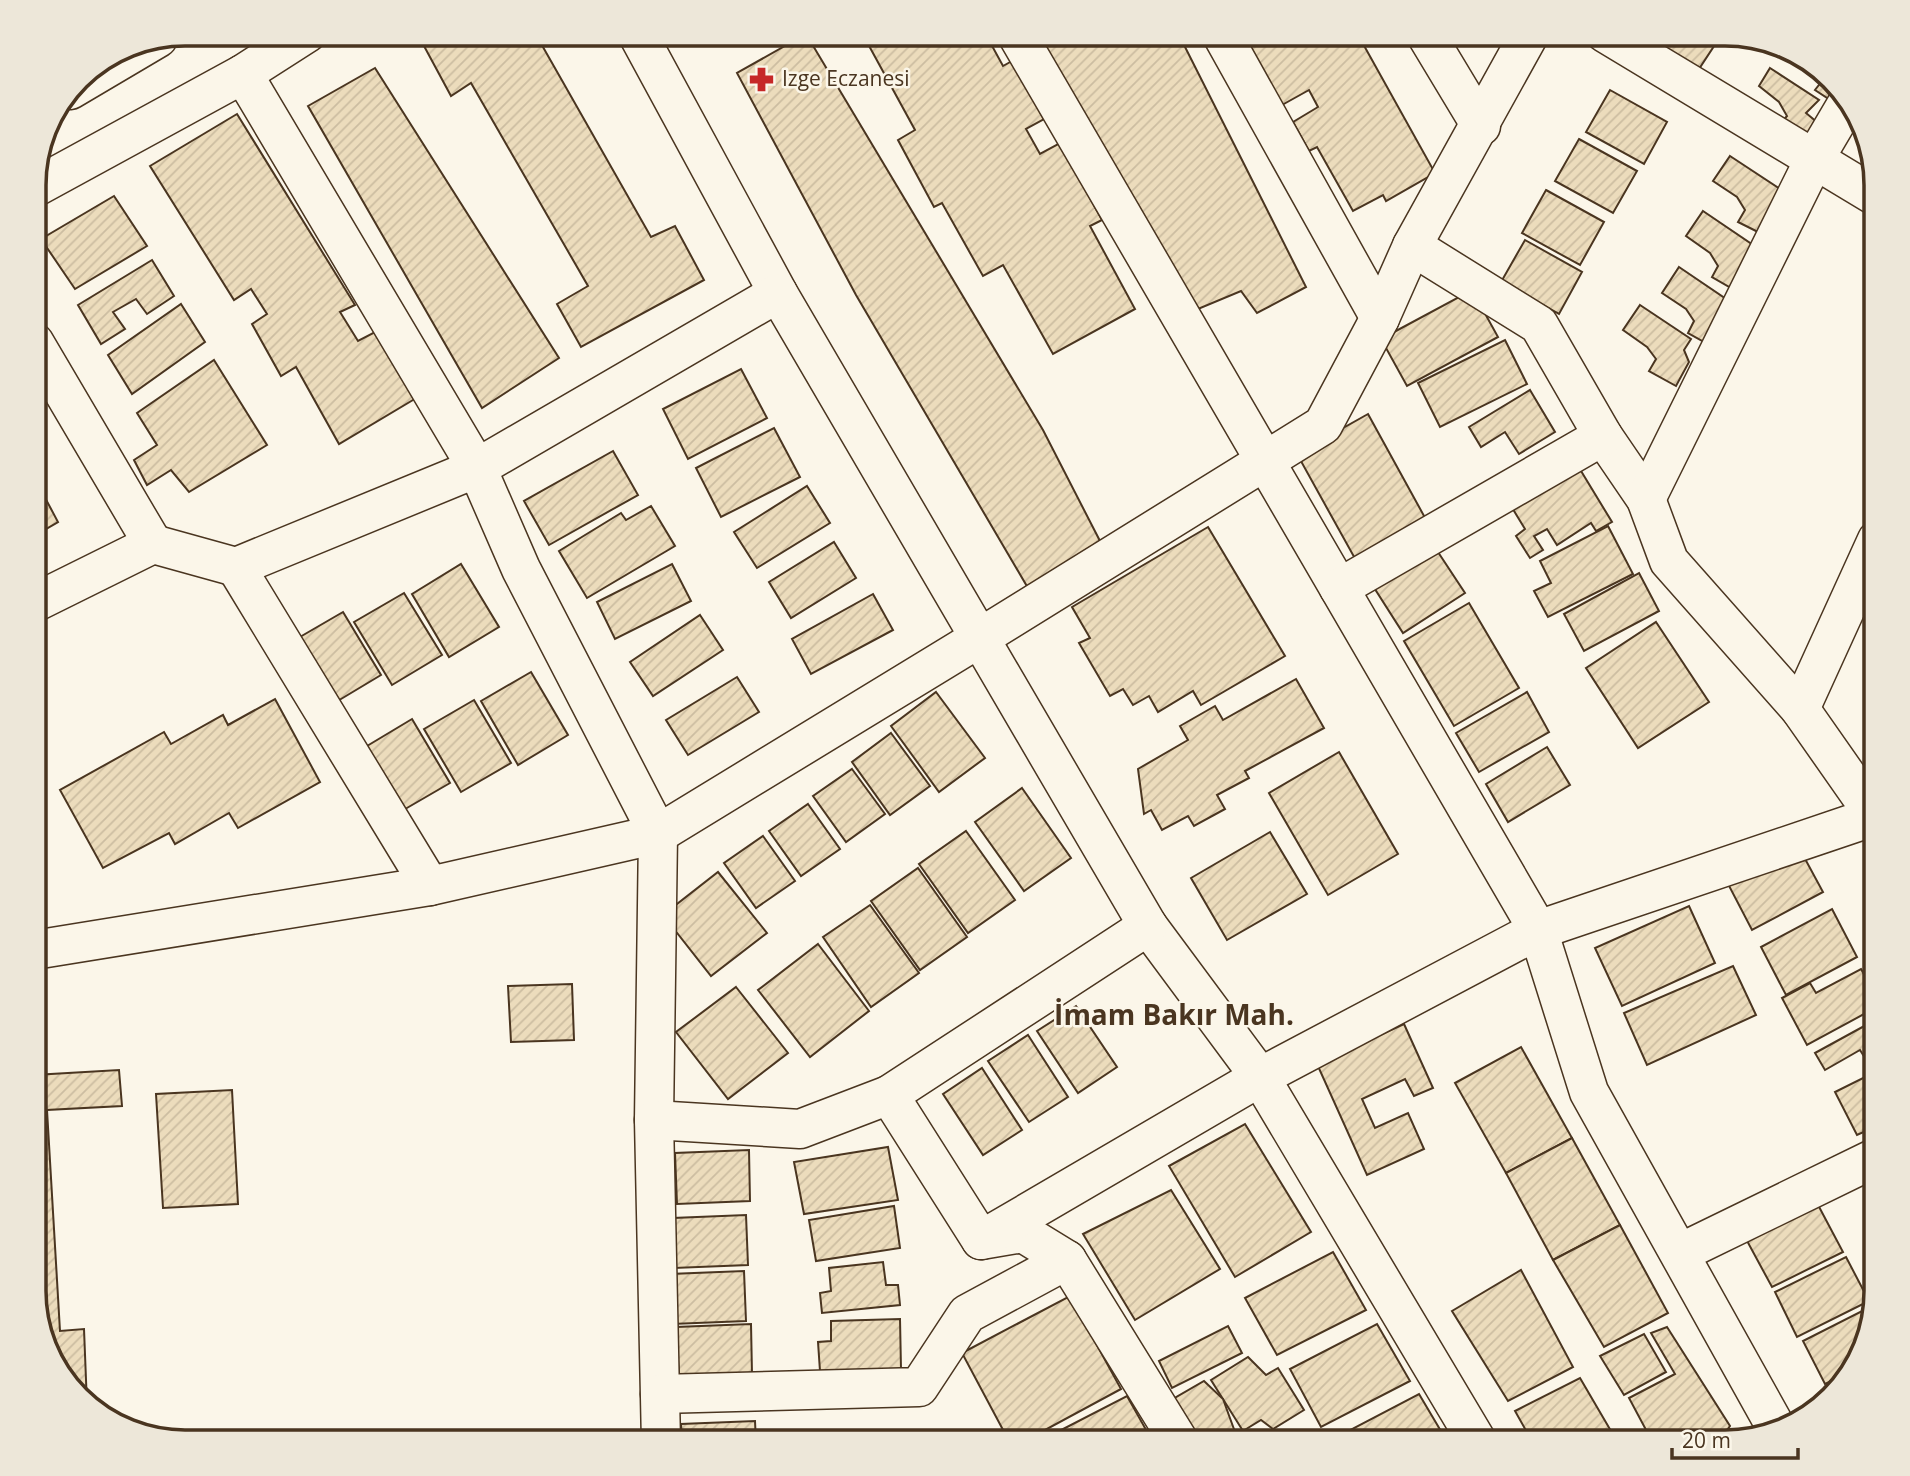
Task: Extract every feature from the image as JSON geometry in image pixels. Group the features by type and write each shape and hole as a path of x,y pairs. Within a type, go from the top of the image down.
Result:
{"street":[{"path":"46,181 243,74 287,46"},
{"path":"644,46 778,293 1148,926 1260,1077 1470,1430"},
{"path":"1024,46 1538,930 1589,1092 1774,1422"},
{"path":"1228,46 1380,318"},
{"path":"1433,46 1481,125"},
{"path":"46,948 430,886 658,834 981,637 1323,425 1380,318 1412,246 1523,46"},
{"path":"1627,46 1864,189"},
{"path":"243,74 477,468 521,569 658,834 654,1120 661,1430"},
{"path":"1646,499 1815,158 1843,111"},
{"path":"1412,246 1539,325 1603,436 1646,499 1669,561 1800,709 1864,799"},
{"path":"46,597 153,544 236,567 477,468 778,293"},
{"path":"46,362 153,544"},
{"path":"1339,588 1603,436"},
{"path":"236,567 430,886"},
{"path":"1800,709 1864,569"},
{"path":"981,1240 1260,1077 1538,930 1864,820"},
{"path":"654,1120 800,1129 889,1096 1148,926"},
{"path":"889,1096 981,1240"},
{"path":"1680,1254 1864,1163"},
{"path":"981,1240 1023,1233 1067,1260 1172,1430"},
{"path":"660,1394 919,1387 967,1314 1067,1260"}],"building":[{"path":"424,46 542,46 651,237 675,226 704,280 581,347 557,304 588,286 471,83 451,96"},
{"path":"785,46 813,46 1043,430 1101,543 1028,588 856,295 737,73"},
{"path":"869,46 992,46 1003,66 1012,61 1044,119 1026,129 1040,154 1060,143 1102,220 1090,226 1135,309 1053,354 1003,265 983,276 942,203 934,207 898,140 915,130"},
{"path":"1045,46 1185,46 1306,287 1257,313 1241,291 1198,309"},
{"path":"1249,46 1364,46 1435,173 1386,201 1383,195 1353,211 1317,147 1309,151 1293,122 1318,107 1309,90 1282,105"},
{"path":"1652,46 1714,46 1695,75"},
{"path":"375,68 559,358 482,408 308,106"},
{"path":"1770,68 1819,100 1806,113 1818,123 1806,143 1779,125 1787,116 1779,102 1759,86"},
{"path":"1820,83 1841,107 1815,90"},
{"path":"1610,90 1667,122 1644,164 1586,132"},
{"path":"237,114 355,305 340,312 358,341 377,331 418,397 339,444 296,367 281,376 252,324 267,314 251,289 234,300 150,166"},
{"path":"1579,139 1637,171 1613,213 1555,181"},
{"path":"1730,156 1780,189 1766,236 1738,222 1745,210 1737,197 1713,181"},
{"path":"1546,190 1604,222 1580,265 1522,233"},
{"path":"114,196 147,246 75,289 46,246 46,236"},
{"path":"1703,211 1753,245 1738,292 1712,277 1718,266 1710,253 1686,236"},
{"path":"1525,240 1582,272 1559,314 1501,282"},
{"path":"152,260 174,296 147,314 136,299 113,312 125,329 101,344 78,305"},
{"path":"1679,267 1729,301 1715,348 1688,333 1694,321 1686,309 1662,293"},
{"path":"1472,290 1498,337 1407,386 1381,339"},
{"path":"181,304 205,342 132,394 108,355"},
{"path":"1640,305 1691,339 1684,350 1689,362 1676,386 1649,371 1656,359 1647,347 1623,330"},
{"path":"1505,340 1527,384 1440,427 1418,383"},
{"path":"214,360 267,445 189,492 171,470 147,485 134,460 157,445 137,413"},
{"path":"741,369 767,418 688,459 663,409"},
{"path":"1530,390 1555,432 1519,454 1505,432 1481,447 1469,427"},
{"path":"1368,414 1429,525 1358,564 1297,454"},
{"path":"774,428 800,477 721,517 696,468"},
{"path":"613,451 638,495 549,545 524,501"},
{"path":"1578,466 1612,522 1596,531 1591,523 1557,545 1547,529 1534,536 1543,550 1530,558 1516,536 1525,529 1511,506"},
{"path":"807,486 830,523 757,568 734,532"},
{"path":"46,500 58,522 46,529"},
{"path":"651,506 675,546 587,598 559,551 621,513 626,520"},
{"path":"1608,526 1633,574 1548,617 1534,591 1551,583 1540,561"},
{"path":"1208,527 1285,656 1201,705 1193,691 1158,712 1149,696 1133,705 1123,689 1110,696 1079,643 1090,638 1072,607"},
{"path":"834,542 856,578 791,618 769,582"},
{"path":"1434,546 1465,593 1403,633 1373,586"},
{"path":"461,564 499,627 449,657 412,594"},
{"path":"672,564 691,601 615,639 597,602"},
{"path":"1639,573 1659,611 1584,651 1564,614"},
{"path":"404,593 442,655 392,685 354,622"},
{"path":"873,594 893,630 811,674 792,639"},
{"path":"1469,603 1519,688 1454,726 1404,641"},
{"path":"343,612 381,675 331,705 293,641"},
{"path":"700,615 723,650 653,696 630,662"},
{"path":"1656,622 1709,702 1638,748 1586,668"},
{"path":"531,672 568,735 518,765 481,701"},
{"path":"737,677 759,712 688,755 666,720"},
{"path":"1296,679 1324,728 1245,771 1249,778 1217,795 1225,809 1194,826 1188,816 1162,830 1151,810 1144,814 1138,769 1188,740 1180,726 1215,706 1223,720"},
{"path":"936,692 985,758 939,792 891,726"},
{"path":"1527,692 1549,732 1479,772 1456,733"},
{"path":"275,699 320,782 238,828 229,813 175,844 169,833 103,868 60,790 164,732 171,744 223,715 228,725"},
{"path":"474,700 511,763 461,792 424,729"},
{"path":"412,719 450,783 400,812 362,749"},
{"path":"891,733 930,786 890,815 852,762"},
{"path":"1547,747 1570,785 1508,822 1486,784"},
{"path":"1339,752 1398,854 1328,895 1269,793"},
{"path":"852,769 885,814 846,842 813,796"},
{"path":"1022,788 1071,858 1024,891 975,822"},
{"path":"808,804 840,849 801,876 769,831"},
{"path":"966,831 1015,900 968,933 919,864"},
{"path":"1270,832 1307,894 1227,940 1191,878"},
{"path":"763,836 795,881 756,908 724,863"},
{"path":"1797,844 1823,892 1752,930 1727,882"},
{"path":"918,868 967,937 920,970 871,901"},
{"path":"718,872 767,933 711,976 663,915"},
{"path":"870,905 919,973 871,1007 823,937"},
{"path":"1689,906 1715,963 1622,1006 1595,948"},
{"path":"1832,909 1857,957 1786,995 1761,947"},
{"path":"818,944 869,1011 810,1057 758,990"},
{"path":"1733,966 1756,1015 1647,1065 1624,1013"},
{"path":"1861,969 1864,974 1864,1014 1807,1045 1782,998 1810,983 1816,993"},
{"path":"572,984 574,1040 511,1042 508,986"},
{"path":"736,987 788,1053 728,1099 676,1032"},
{"path":"1076,1006 1117,1067 1078,1093 1037,1031"},
{"path":"1404,1024 1433,1088 1414,1096 1405,1079 1362,1099 1375,1128 1408,1113 1424,1149 1367,1175 1317,1064"},
{"path":"1864,1026 1864,1056 1860,1050 1825,1070 1815,1053"},
{"path":"1028,1035 1068,1097 1029,1122 988,1061"},
{"path":"1521,1047 1572,1138 1506,1173 1455,1083"},
{"path":"982,1068 1022,1130 983,1155 943,1094"},
{"path":"119,1070 122,1106 47,1110 60,1331 84,1329 86,1390 60,1353 48,1319 46,1074"},
{"path":"1864,1078 1864,1132 1857,1135 1835,1092"},
{"path":"232,1090 238,1204 163,1208 156,1094"},
{"path":"1245,1124 1311,1232 1235,1277 1169,1166"},
{"path":"1572,1138 1620,1225 1553,1260 1506,1173"},
{"path":"888,1147 898,1200 804,1214 794,1162"},
{"path":"749,1150 750,1201 677,1204 675,1153"},
{"path":"1171,1190 1220,1269 1135,1320 1083,1234"},
{"path":"1817,1203 1843,1252 1772,1287 1746,1239"},
{"path":"894,1206 900,1248 816,1261 809,1220"},
{"path":"746,1215 748,1265 674,1268 673,1218"},
{"path":"1620,1225 1668,1313 1604,1347 1553,1260"},
{"path":"1333,1252 1366,1310 1277,1355 1245,1298"},
{"path":"1846,1257 1864,1291 1864,1304 1797,1337 1775,1292"},
{"path":"883,1262 886,1285 898,1285 900,1305 822,1313 820,1293 831,1291 829,1268"},
{"path":"1521,1270 1573,1367 1508,1401 1452,1311"},
{"path":"744,1271 746,1321 672,1324 670,1274"},
{"path":"1070,1296 1121,1389 1045,1430 1003,1430 962,1353"},
{"path":"1863,1311 1850,1353 1832,1381 1825,1384 1803,1341"},
{"path":"900,1319 901,1369 820,1371 818,1342 831,1341 831,1321"},
{"path":"751,1324 752,1374 679,1377 676,1327"},
{"path":"1377,1324 1410,1381 1321,1427 1290,1369"},
{"path":"1228,1326 1242,1353 1172,1388 1159,1361"},
{"path":"1667,1327 1730,1426 1727,1430 1646,1430 1629,1398 1675,1374 1651,1333"},
{"path":"1644,1334 1666,1372 1624,1395 1600,1356"},
{"path":"1248,1357 1266,1375 1278,1368 1304,1410 1273,1429 1261,1420 1242,1430 1211,1380"},
{"path":"1580,1378 1610,1430 1526,1430 1515,1411"},
{"path":"1204,1381 1223,1399 1234,1430 1186,1430 1173,1399"},
{"path":"1419,1394 1440,1430 1350,1430"},
{"path":"1127,1396 1146,1430 1061,1430"},
{"path":"755,1421 755,1430 681,1430 681,1424"}],"place":[{"name":"Izge Eczanesi","path":"762,79"}],"district":[{"name":"İmam Bakır Mah.","path":"1174,1015"}]}
